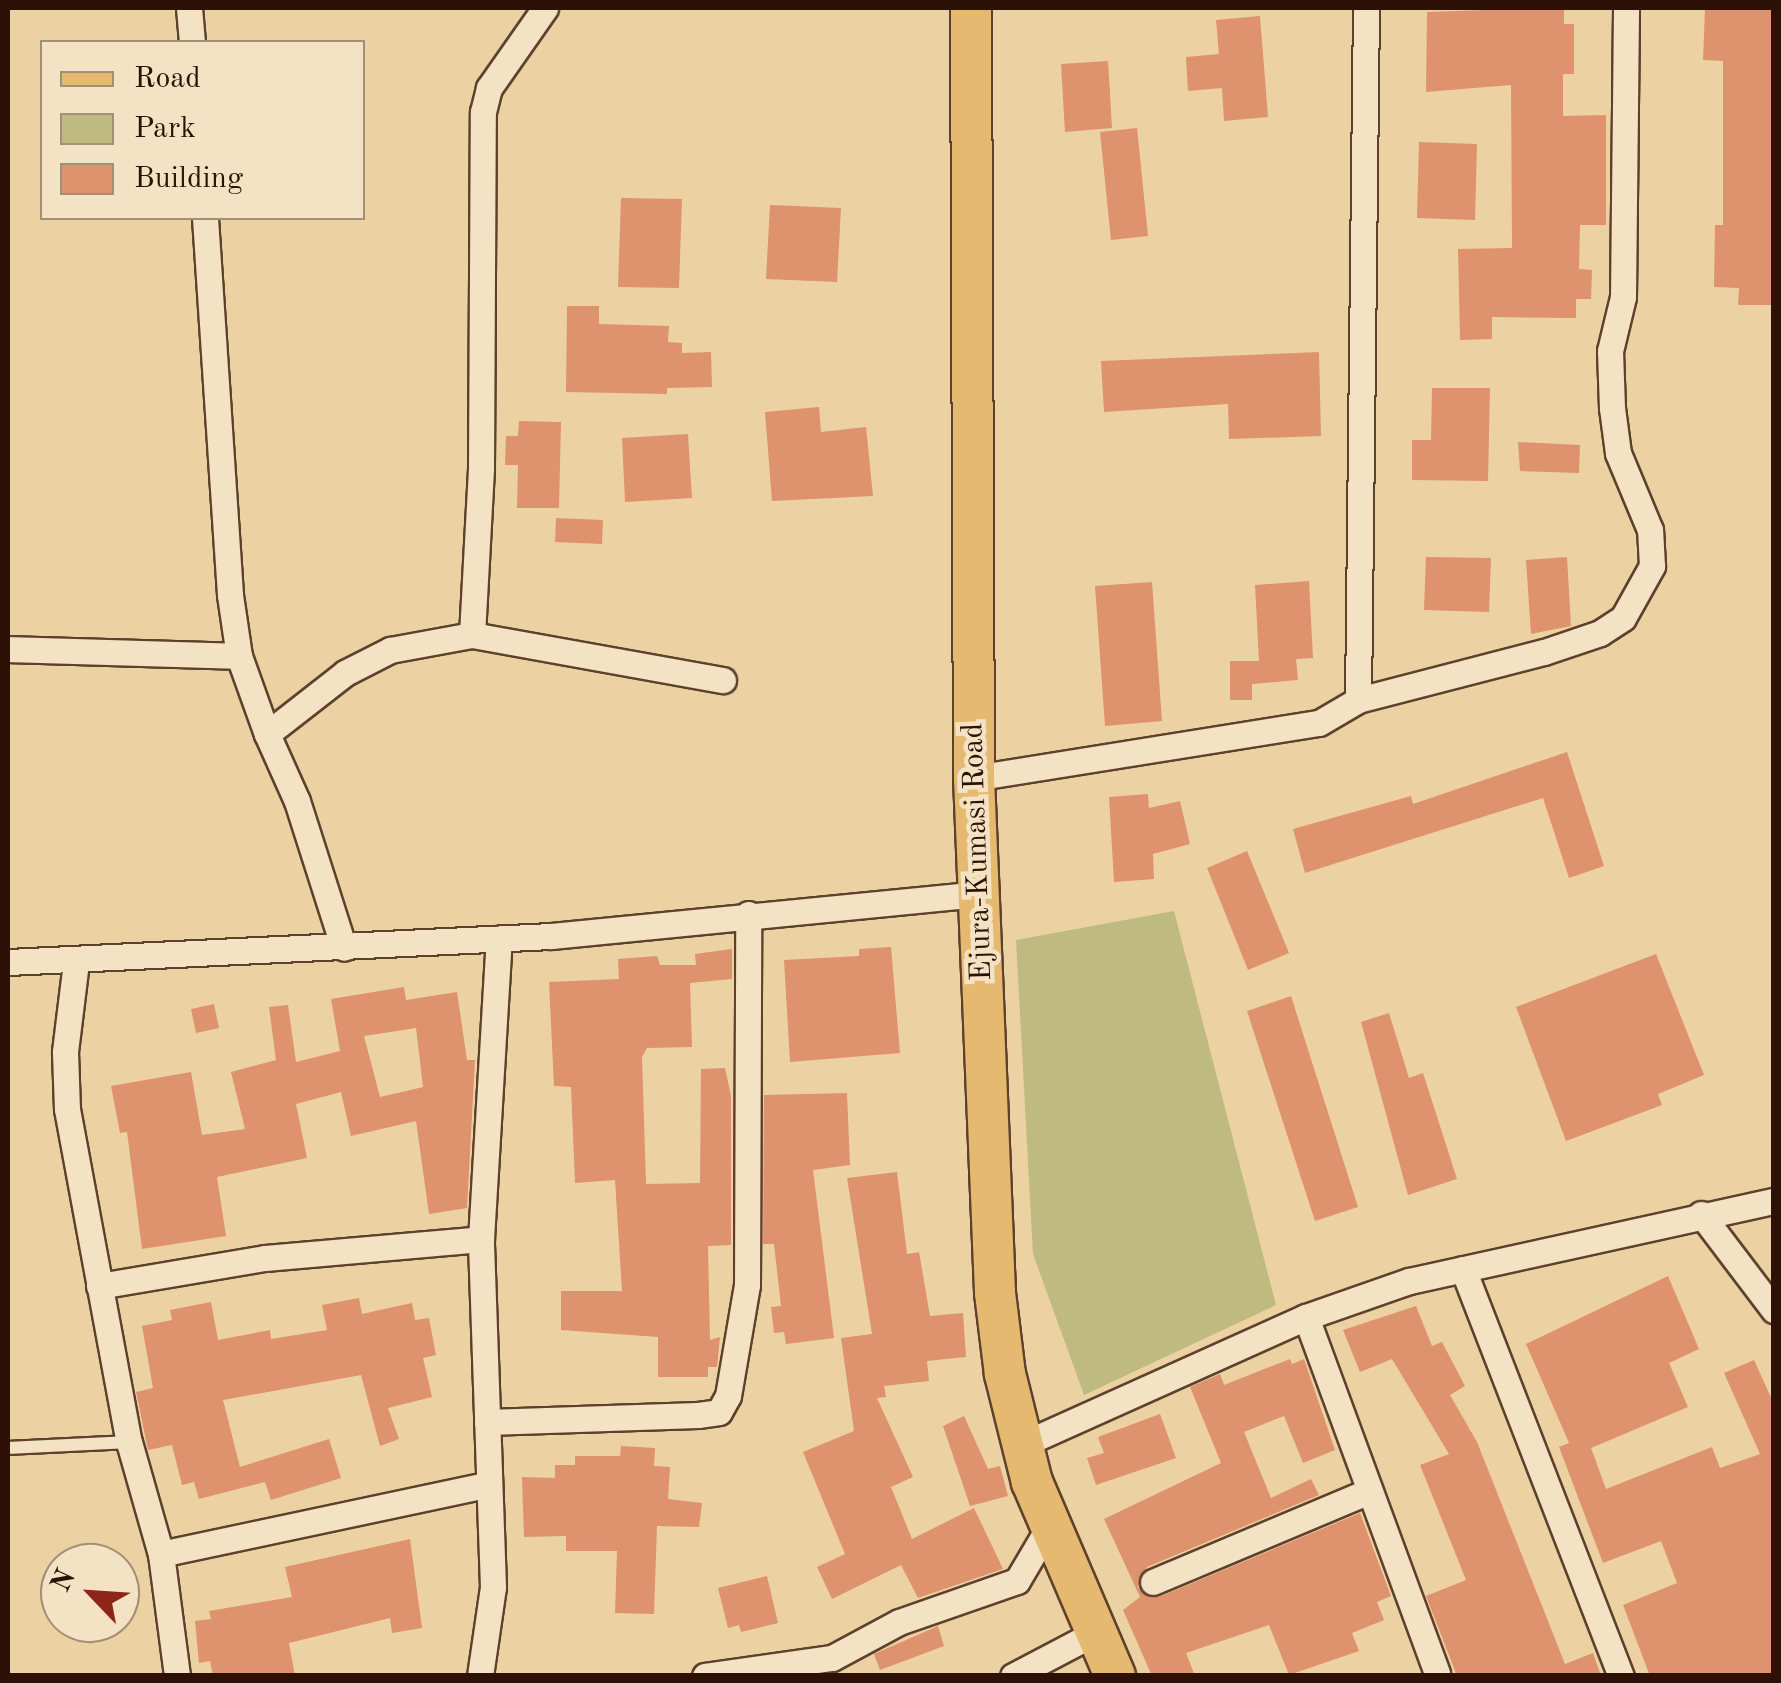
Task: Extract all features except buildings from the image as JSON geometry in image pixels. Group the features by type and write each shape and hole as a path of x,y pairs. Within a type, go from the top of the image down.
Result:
{"main road":[{"name":"Ejura-Kumasi Road","path":"971,8 974,778 994,1274 1022,1445 1050,1525 1115,1676"}],"street":[{"path":"189,8 192,40"},
{"path":"472,636 482,466 483,112 488,88 545,8"},
{"path":"1358,700 1366,8"},
{"path":"974,778 1169,744 1267,736 1319,723 1358,700 1600,633 1623,618 1652,566 1650,530 1618,453 1612,408 1610,351 1622,297 1626,8"},
{"path":"205,220 239,656 310,835 344,948"},
{"path":"267,734 345,673 390,650 472,636 723,680"},
{"path":"8,649 239,656"},
{"path":"8,962 76,962 498,939 978,894"},
{"path":"487,1422 719,1412 728,1396 747,1285 748,914"},
{"path":"480,1676 494,1587 481,1239 498,939"},
{"path":"76,962 65,1052 67,1109 128,1442 161,1554 177,1676"},
{"path":"1022,1445 1306,1317 1463,1269 1774,1201"},
{"path":"1701,1214 1774,1310"},
{"path":"99,1286 265,1258 481,1239"},
{"path":"1463,1269 1622,1676"},
{"path":"1306,1317 1437,1674"},
{"path":"161,1554 488,1484"},
{"path":"1153,1582 1370,1491"},
{"path":"705,1676 836,1666 899,1622 1016,1582 1050,1525"},
{"path":"1014,1676 1094,1633"}],"lane":[{"path":"8,1448 128,1442"}],"green space":[{"path":"1174,911 1276,1305 1084,1395 1033,1254 1016,940"}]}
